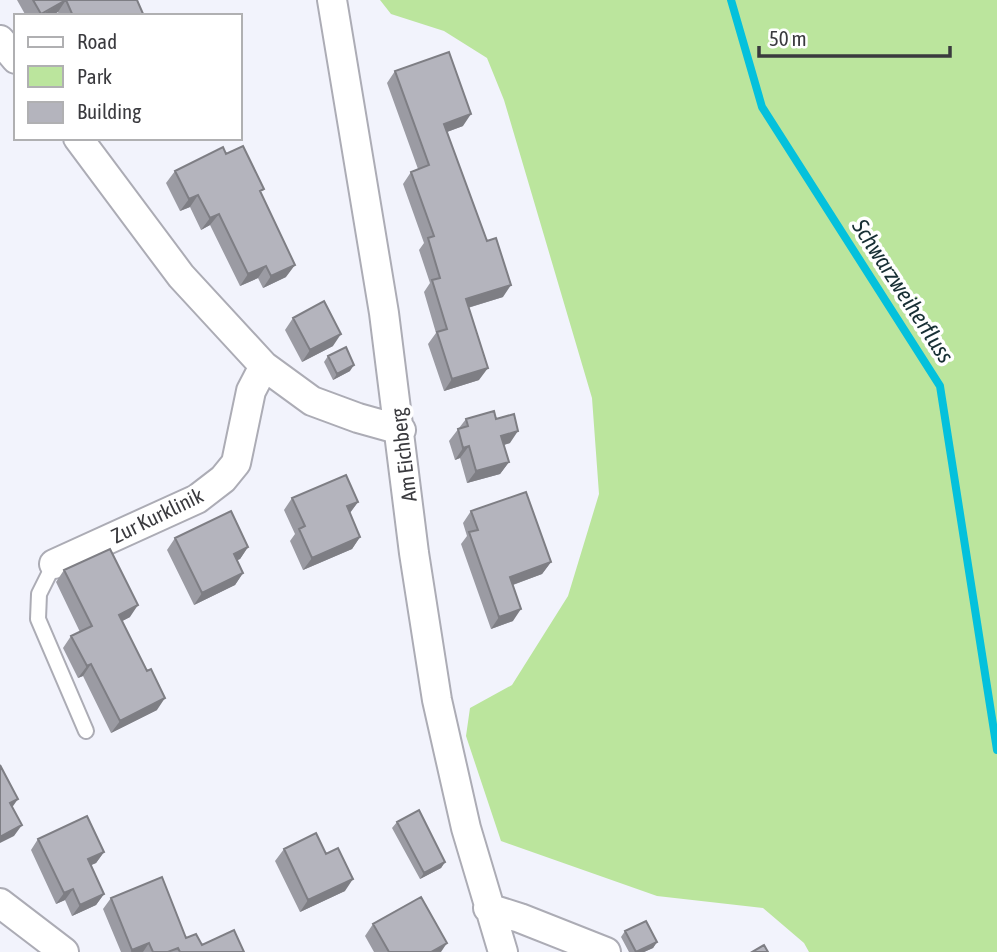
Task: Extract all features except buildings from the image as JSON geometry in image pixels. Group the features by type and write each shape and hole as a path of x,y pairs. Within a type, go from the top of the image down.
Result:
{"street":[{"name":"Am Eichberg","path":"332,0 384,313 401,430 414,553 436,701 466,828 503,952"},
{"path":"0,40 14,58"},
{"path":"79,140 181,276 264,366 312,401 401,430"},
{"name":"Zur Kurklinik","path":"54,564 197,499 223,479 236,463 251,391 264,366"},
{"path":"0,903 64,952"},
{"path":"488,908 606,952"}],"lane":[{"path":"54,564 39,594 38,619 86,731"}],"green space":[{"path":"380,0 997,0 997,952 809,952 804,943 763,908 657,896 501,841 466,736 470,708 512,685 568,596 599,494 592,398 504,100 487,58 444,31 391,14"}],"waterway":[{"name":"Schwarzweiherfluss","path":"731,0 762,107 940,386 997,750"}]}
